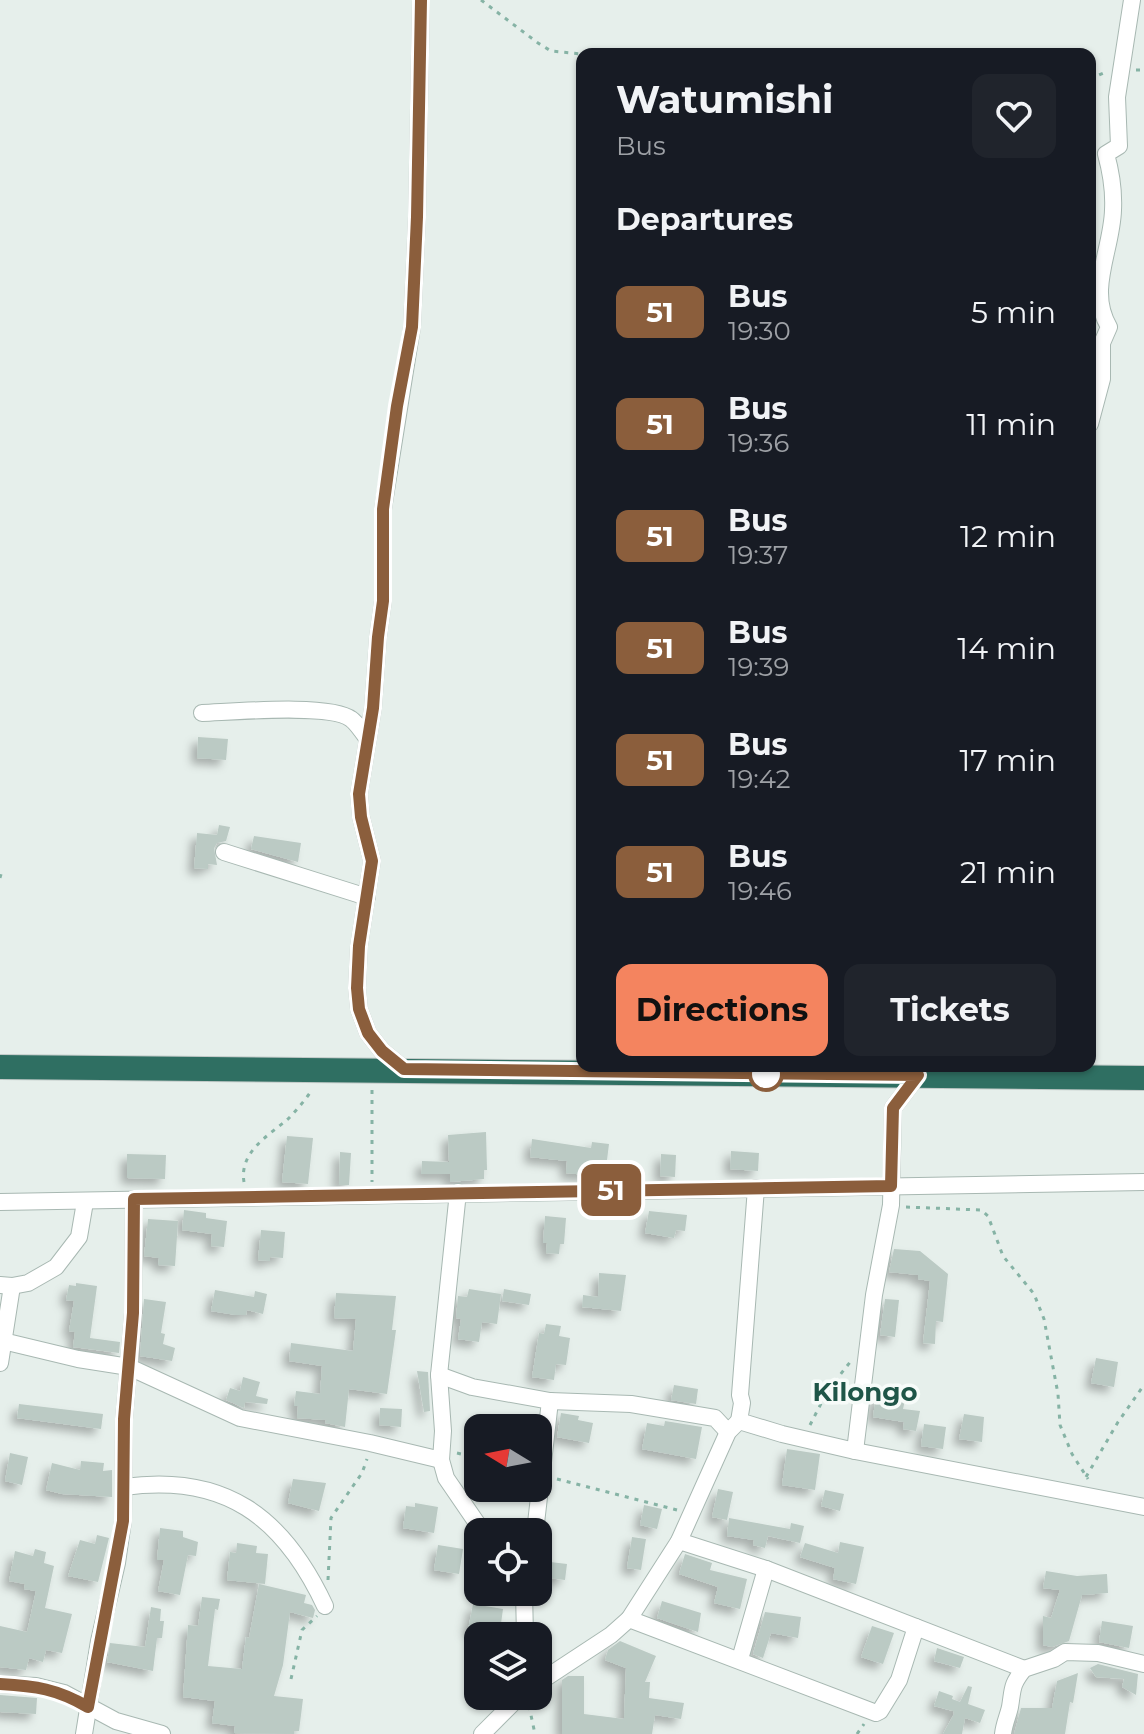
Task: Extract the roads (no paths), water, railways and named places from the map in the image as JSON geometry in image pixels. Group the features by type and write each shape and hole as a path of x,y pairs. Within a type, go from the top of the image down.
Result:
{"highway":[{"path":"0,1067 576,1071"},
{"path":"661,1072 1144,1078"}],"street":[{"path":"404,1069 382,1051 368,1033 359,1009 359,946 371,855 361,817 359,794 376,686 383,601 383,509 412,327 421,0"},
{"path":"1096,402 1102,379 1102,343 1109,327 1102,315 1100,296 1100,279 1113,213 1113,188 1106,154 1119,146 1117,97 1132,0"},
{"path":"202,713 278,710 340,713 351,719 367,738"},
{"path":"224,852 367,897"},
{"path":"855,1451 866,1348 891,1205 893,1108 918,1075"},
{"path":"0,1202 1144,1182"},
{"path":"552,1674 611,1635 629,1619 679,1541 733,1426 742,1403 740,1395 756,1188"},
{"path":"458,1192 439,1375 441,1454 446,1478 473,1518"},
{"path":"84,1734 123,1521 124,1419 133,1313 134,1199"},
{"path":"0,1363 6,1285 42,1277 56,1267 79,1237 85,1202"},
{"path":"3,1341 78,1359 129,1367 240,1418 441,1454"},
{"path":"439,1375 472,1387 550,1401 631,1404 715,1418 733,1426 1144,1507"},
{"path":"537,1518 550,1401"},
{"path":"124,1487 151,1483 225,1494 262,1517 291,1550 325,1606"},
{"path":"679,1541 766,1569 1024,1669 1065,1652 1098,1653 1144,1664"},
{"path":"740,1659 766,1569"},
{"path":"629,1619 876,1713 899,1680 916,1627"},
{"path":"1003,1734 1004,1717 1010,1708 1009,1696 1024,1669"},
{"path":"0,1684 36,1686 64,1693 116,1721 162,1734"},
{"path":"482,1734 506,1710"}],"district":[{"name":"Kilongo","path":"865,1392"}]}
